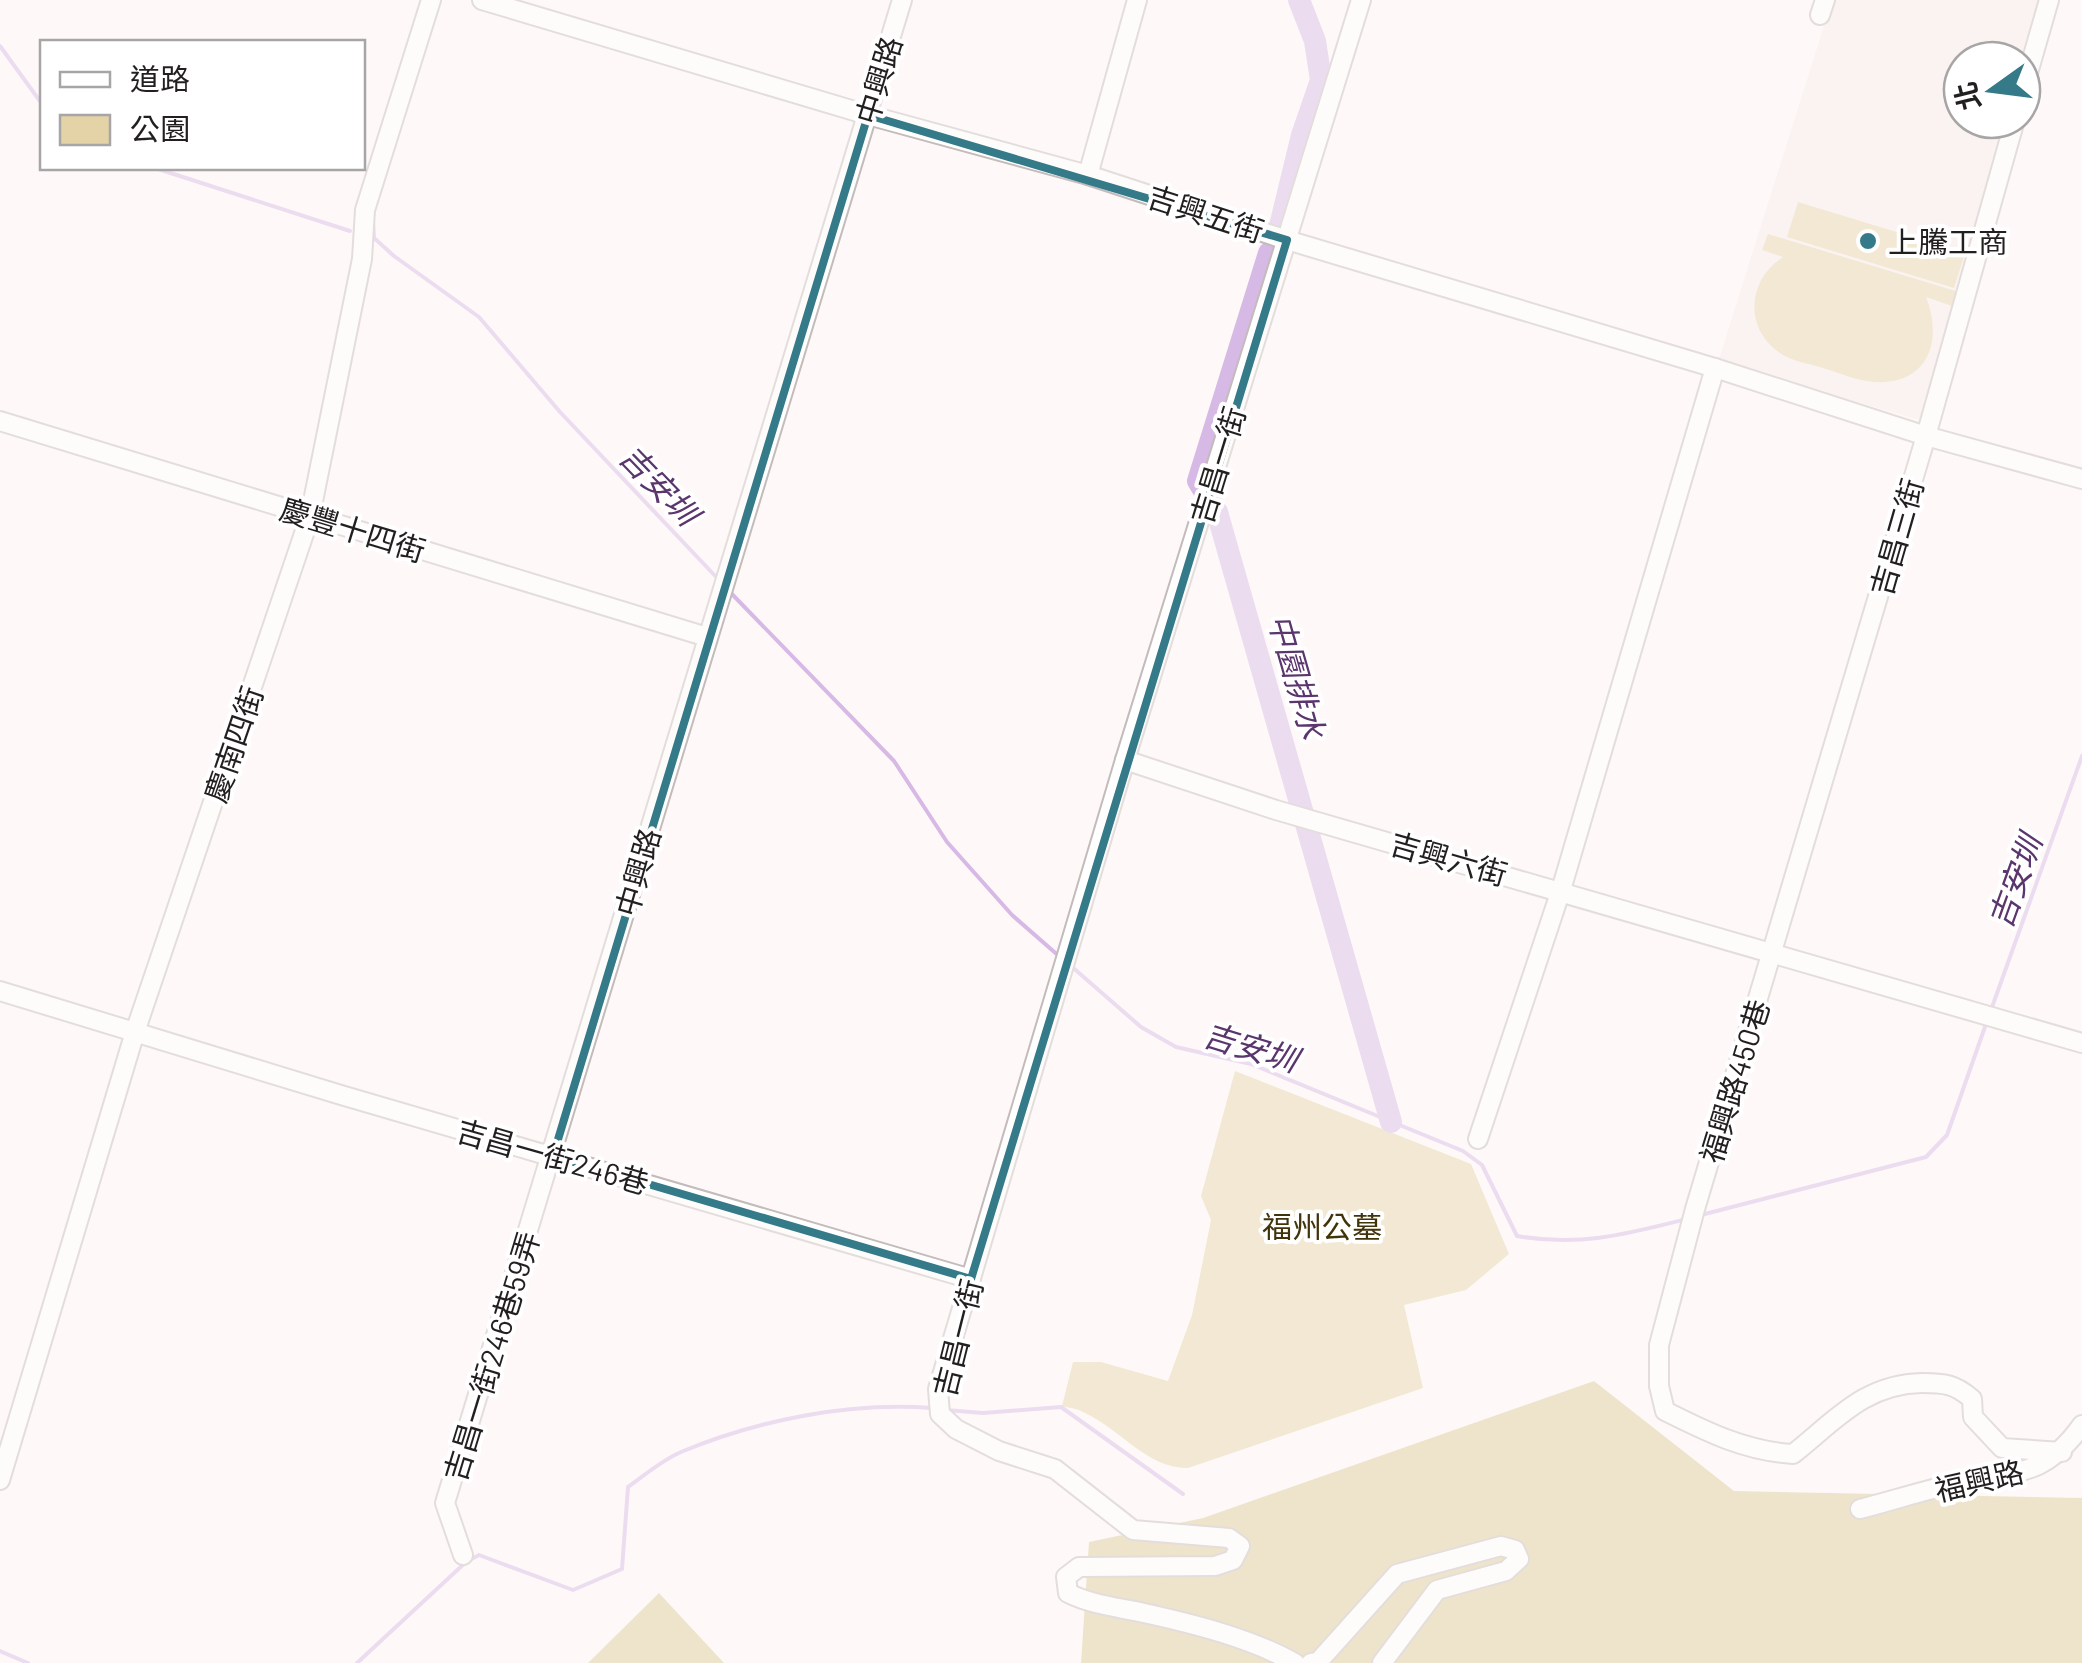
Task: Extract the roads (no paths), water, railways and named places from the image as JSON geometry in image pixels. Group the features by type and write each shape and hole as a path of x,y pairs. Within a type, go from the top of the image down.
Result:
{"street":[{"name":"慶南四街","path":"0,1480 135,1032 310,516 362,259 364,210 431,0"},
{"name":"吉興五街","path":"482,0 868,115 1088,175 1287,240 2082,480"},
{"name":"中興路","path":"553,1156 902,0"},
{"path":"1088,175 1137,0"},
{"name":"吉昌一街","path":"1295,1663 1204,1628 1087,1602 1068,1593 1066,1577 1079,1567 1216,1566 1234,1560 1240,1546 1228,1538 1133,1530 1055,1469 998,1452 956,1429 940,1414 938,1389 1125,760 1361,0"},
{"path":"2037,40 2048,0"},
{"name":"吉昌三街","path":"1773,953 2009,140"},
{"path":"1478,1140 1561,890 1716,368"},
{"name":"慶豐十四街","path":"0,421 707,637"},
{"name":"吉興六街","path":"1125,760 1276,810 2082,1043"},
{"name":"福興路450巷","path":"1773,953 1695,1209 1659,1346 1659,1386 1665,1411 1754,1450 1792,1454 1880,1388 1910,1383 1956,1385 1972,1399 1972,1418 2002,1448 2062,1452"},
{"name":"吉昌一街246巷","path":"0,991 971,1279"},
{"name":"吉昌一街246巷59弄","path":"463,1555 446,1504 553,1156"},
{"name":"福興路","path":"1860,1509 1966,1481 2010,1476 2062,1452 2082,1424"},
{"path":"1311,1663 1318,1662 1397,1574 1500,1546 1515,1550 1519,1559 1506,1571 1438,1590 1382,1663"}],"waterway":[{"name":"中園排水","path":"1280,226 1302,135 1321,80 1315,41 1299,0"},
{"path":"0,46 40,101"},
{"path":"161,170 350,231"},
{"name":"吉安圳","path":"373,221 374,238 479,317 560,412 719,580"},
{"name":"中園排水","path":"1269,253 1198,481 1217,512 1391,1122"},
{"name":"吉安圳","path":"729,591 894,761 947,842 1012,915 1060,957"},
{"name":"吉安圳","path":"1991,1010 2082,756"},
{"name":"吉安圳","path":"1071,966 1141,1027 1176,1047 1251,1064 1463,1151 1482,1165 1517,1236 1583,1239 1687,1219"},
{"name":"吉安圳","path":"1701,1215 1926,1157 1947,1135 1986,1024"},
{"path":"946,1410 983,1413 1061,1407 1183,1494"},
{"path":"357,1663 466,1562 479,1555 573,1590 622,1569 628,1487 681,1452 741,1431 804,1416 868,1408 932,1408"},
{"path":"0,1651 28,1663"}],"place":[{"name":"上騰工商","path":"1868,241"}],"park label":[{"name":"福州公墓","path":"1322,1226"}]}
